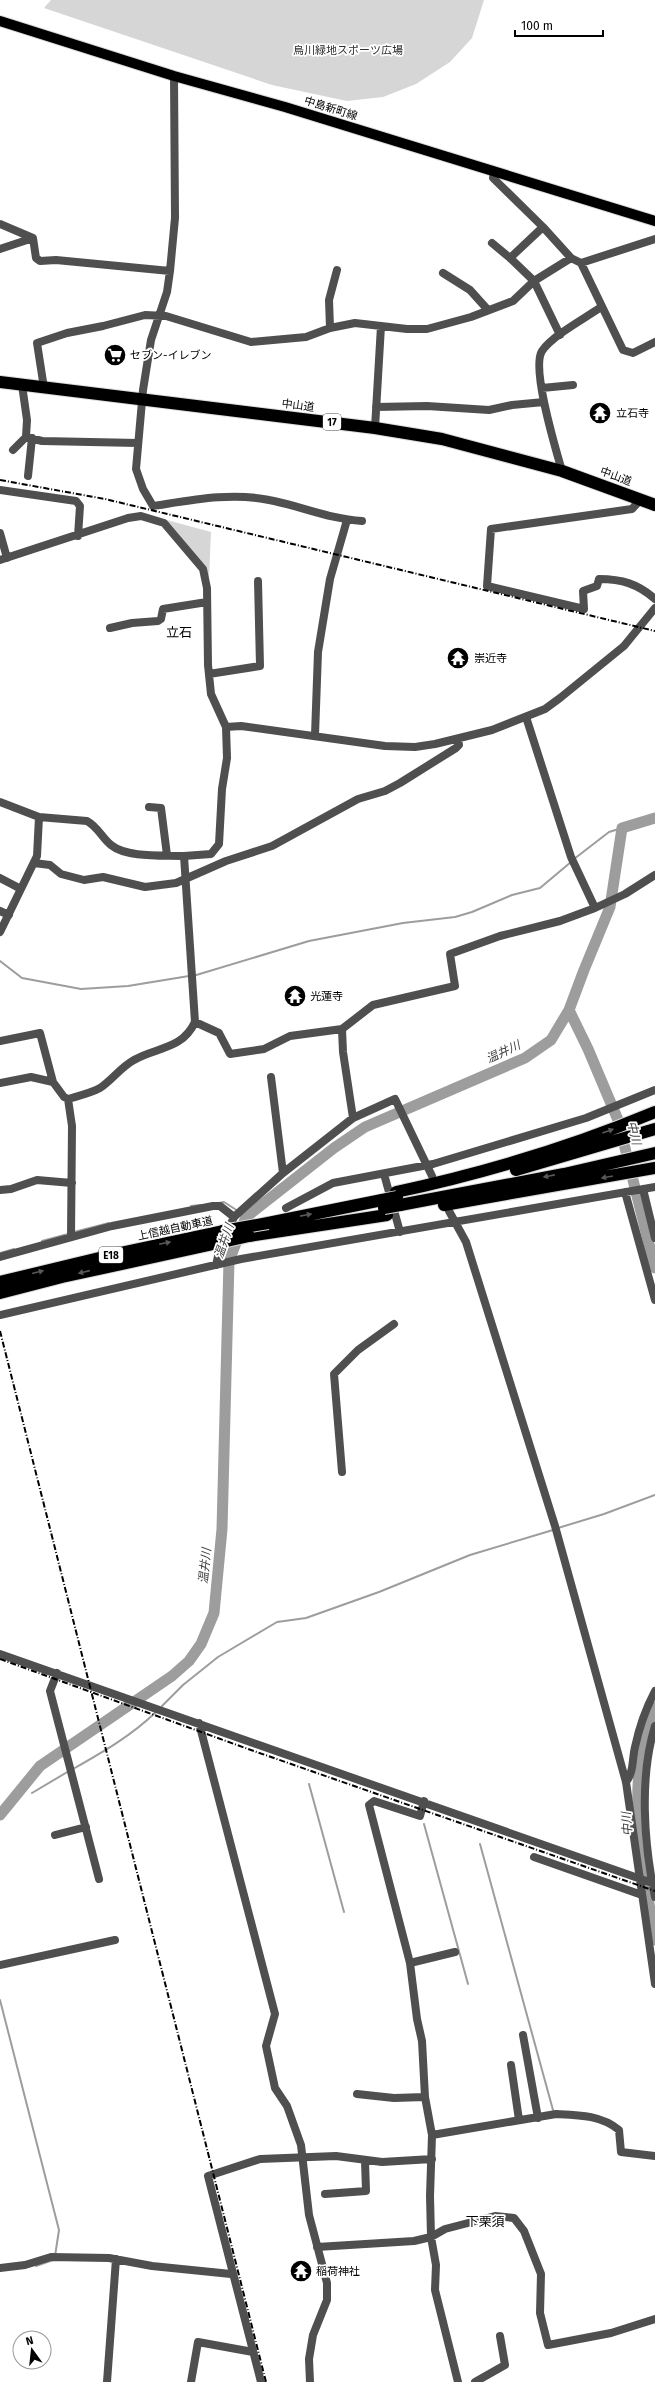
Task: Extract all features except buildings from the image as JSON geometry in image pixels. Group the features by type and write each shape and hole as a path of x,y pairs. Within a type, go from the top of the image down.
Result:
{"highway":[{"name":"中山道","path":"0,382 375,428 476,447 562,471 655,505"},
{"path":"399,1202 552,1151 655,1112"},
{"path":"399,1202 533,1166 655,1129"},
{"path":"384,1205 655,1153"},
{"path":"399,1202 655,1168"},
{"name":"上信越自動車道","path":"1,1289 120,1252 356,1205 384,1205"},
{"name":"上信越自動車道","path":"1,1289 218,1243 384,1205"}],"main road":[{"name":"中島新町線","path":"0,20 174,76 292,109 655,221"}],"street":[{"path":"153,506 137,477 136,469 142,399 151,340 167,292 170,271 175,218 174,76"},
{"path":"494,172 493,178 543,227 571,258 581,263 595,289 601,307 623,350 633,353 655,342"},
{"path":"0,224 33,238"},
{"path":"510,258 543,227"},
{"path":"33,238 36,258 40,262 56,260 170,271"},
{"path":"0,249 33,238"},
{"path":"581,263 655,238"},
{"path":"492,243 534,281 560,335"},
{"path":"44,388 37,343 67,333 103,326 145,315 159,316 211,328 243,342 306,337 330,328 355,323 407,329 427,329 513,301 534,281 571,258"},
{"path":"330,328 329,300 336,270"},
{"path":"443,273 470,290 488,310"},
{"path":"562,471 544,402 539,359 542,351 560,335 601,307"},
{"path":"375,428 381,326"},
{"path":"22,385 29,438 28,476"},
{"path":"542,388 573,385"},
{"path":"376,407 427,406 489,410 512,404 544,402"},
{"path":"13,450 29,438 42,441 138,442"},
{"path":"0,490 76,501 80,510 78,536"},
{"path":"153,506 232,496 269,500 348,520 362,521"},
{"path":"641,500 632,510 491,529 487,586 584,609 584,591 586,588 597,586 599,579 618,579 640,586 655,599"},
{"path":"150,518 153,506"},
{"path":"0,533 3,559 78,536 128,518 141,516 164,523 203,569 207,588 209,674 211,694 226,727 227,758 222,789 218,844 211,854 184,856 123,852 105,840 93,824 87,821 39,817 0,802"},
{"path":"315,735 318,652 330,579 348,520"},
{"path":"209,674 260,666 258,581"},
{"path":"110,628 132,623 158,621 161,619 163,609 207,602"},
{"path":"226,727 241,726 393,746 414,747 458,739 526,717 545,709 624,646 655,608"},
{"path":"526,717 571,857 595,908"},
{"path":"34,863 50,865 61,874 84,880 103,877 145,887 176,883 272,846 358,799 385,791 456,748 459,745 458,739"},
{"path":"149,807 161,808 167,855"},
{"path":"0,932 37,856 39,817"},
{"path":"0,1041 40,1033 54,1082 64,1098 68,1099 99,1088 134,1060 158,1052 177,1042 190,1032 195,1022 184,856"},
{"path":"195,1022 219,1034 230,1054 264,1048 290,1036 342,1029 373,1005 454,986 450,954 500,936 560,921 595,908 625,894 655,875"},
{"path":"0,878 21,889"},
{"path":"0,911 9,915"},
{"path":"342,1029 343,1052 353,1118"},
{"path":"0,1083 31,1077 54,1082"},
{"path":"271,1077 283,1173"},
{"path":"286,1208 333,1183 427,1165 586,1118 655,1090"},
{"path":"68,1099 72,1126 71,1236"},
{"path":"218,1264 220,1248 234,1217 283,1173 335,1131 353,1118 395,1099 432,1176"},
{"path":"384,1174 400,1232"},
{"path":"0,1190 11,1189 37,1180 72,1183"},
{"path":"0,1315 218,1264 455,1221 655,1187"},
{"path":"642,1189 655,1238"},
{"path":"627,1191 655,1300"},
{"path":"0,1257 71,1236 213,1206 220,1206 234,1217"},
{"path":"449,1212 466,1242 556,1529 626,1782 655,1984"},
{"path":"342,1472 334,1374 358,1350 394,1324"},
{"path":"0,1654 424,1801 654,1884"},
{"path":"57,1673 50,1691 99,1879"},
{"path":"626,1782 631,1776 635,1747 641,1725 655,1691"},
{"path":"199,1723 275,2014 266,2046 270,2068 275,2088 287,2106 297,2131 309,2215 327,2283 327,2300 313,2335 309,2359 310,2382"},
{"path":"655,1726 649,1745 644,1778 655,1897"},
{"path":"424,1801 420,1816 374,1801 369,1805 410,1963 417,2019 422,2041 425,2097 432,2134 431,2237 436,2265 435,2290 458,2382"},
{"path":"55,1835 86,1827"},
{"path":"534,1857 642,1895"},
{"path":"0,1965 115,1940"},
{"path":"410,1963 455,1952"},
{"path":"523,2035 538,2118"},
{"path":"511,2065 519,2120"},
{"path":"357,2094 394,2098 425,2097"},
{"path":"432,2134 556,2114 598,2119 609,2123 619,2130 621,2152 655,2156"},
{"path":"261,2382 231,2274 208,2176 260,2159 336,2156 365,2161 382,2162 432,2159"},
{"path":"325,2194 366,2191 365,2161"},
{"path":"317,2247 414,2241 431,2237 445,2229 494,2216 514,2218 524,2232 541,2274 540,2313 548,2345 611,2333 655,2318"},
{"path":"0,2268 25,2265 51,2257 116,2259 152,2266 231,2274"},
{"path":"107,2382 116,2259"},
{"path":"475,2382 505,2365 500,2336"},
{"path":"192,2382 198,2342 253,2352"}],"green space":[{"name":"烏川緑地スポーツ広場","path":"51,0 484,0 472,38 450,62 416,84 383,97 347,101 272,85 44,8"},
{"path":"163,519 211,532 209,579"}],"waterway":[{"name":"温井川","path":"0,1815 40,1766 172,1676 189,1661 201,1644 214,1613 222,1529 229,1261 246,1217 334,1148 365,1127 525,1058 551,1040 569,1010 610,907 622,828 655,818"},
{"path":"574,859 609,832 622,828"},
{"path":"193,976 309,941 403,923 455,917 472,912 512,895 540,888 571,862"},
{"path":"0,961 22,978 81,989 128,986 189,976"},
{"name":"中川","path":"569,1010 588,1049 618,1120 655,1268"},
{"path":"219,1203 224,1202 238,1211"},
{"path":"191,1206 201,1205"},
{"name":"温井川","path":"242,1214 246,1217"},
{"path":"74,1232 109,1223"},
{"path":"42,1241 68,1234"},
{"path":"0,1253 14,1249"},
{"path":"558,1528 604,1514 655,1495"},
{"path":"162,1706 183,1685 218,1657 277,1622 306,1618 379,1592 470,1555 553,1530"},
{"name":"中川","path":"655,1707 645,1735 640,1764 638,1793 638,1822 641,1852 655,1940"},
{"path":"73,1769 127,1736 156,1712"},
{"path":"32,1793 69,1771"},
{"path":"309,1784 344,1912"},
{"path":"424,1824 468,1984"},
{"path":"480,1844 553,2110"},
{"path":"0,2000 59,2230 55,2256"},
{"path":"36,2266 53,2260"}],"railway":[{"path":"0,480 105,499 655,631"},
{"path":"0,1331 266,2382"},
{"path":"0,1659 248,1749 655,1891"}],"place":[{"name":"セブン-イレブン","path":"115,355"},
{"name":"立石寺","path":"600,413"},
{"name":"崇近寺","path":"458,658"},
{"name":"光蓮寺","path":"295,996"},
{"name":"稲荷神社","path":"301,2271"}],"district":[{"name":"立石","path":"179,632"},
{"name":"下栗須","path":"485,2221"}]}
